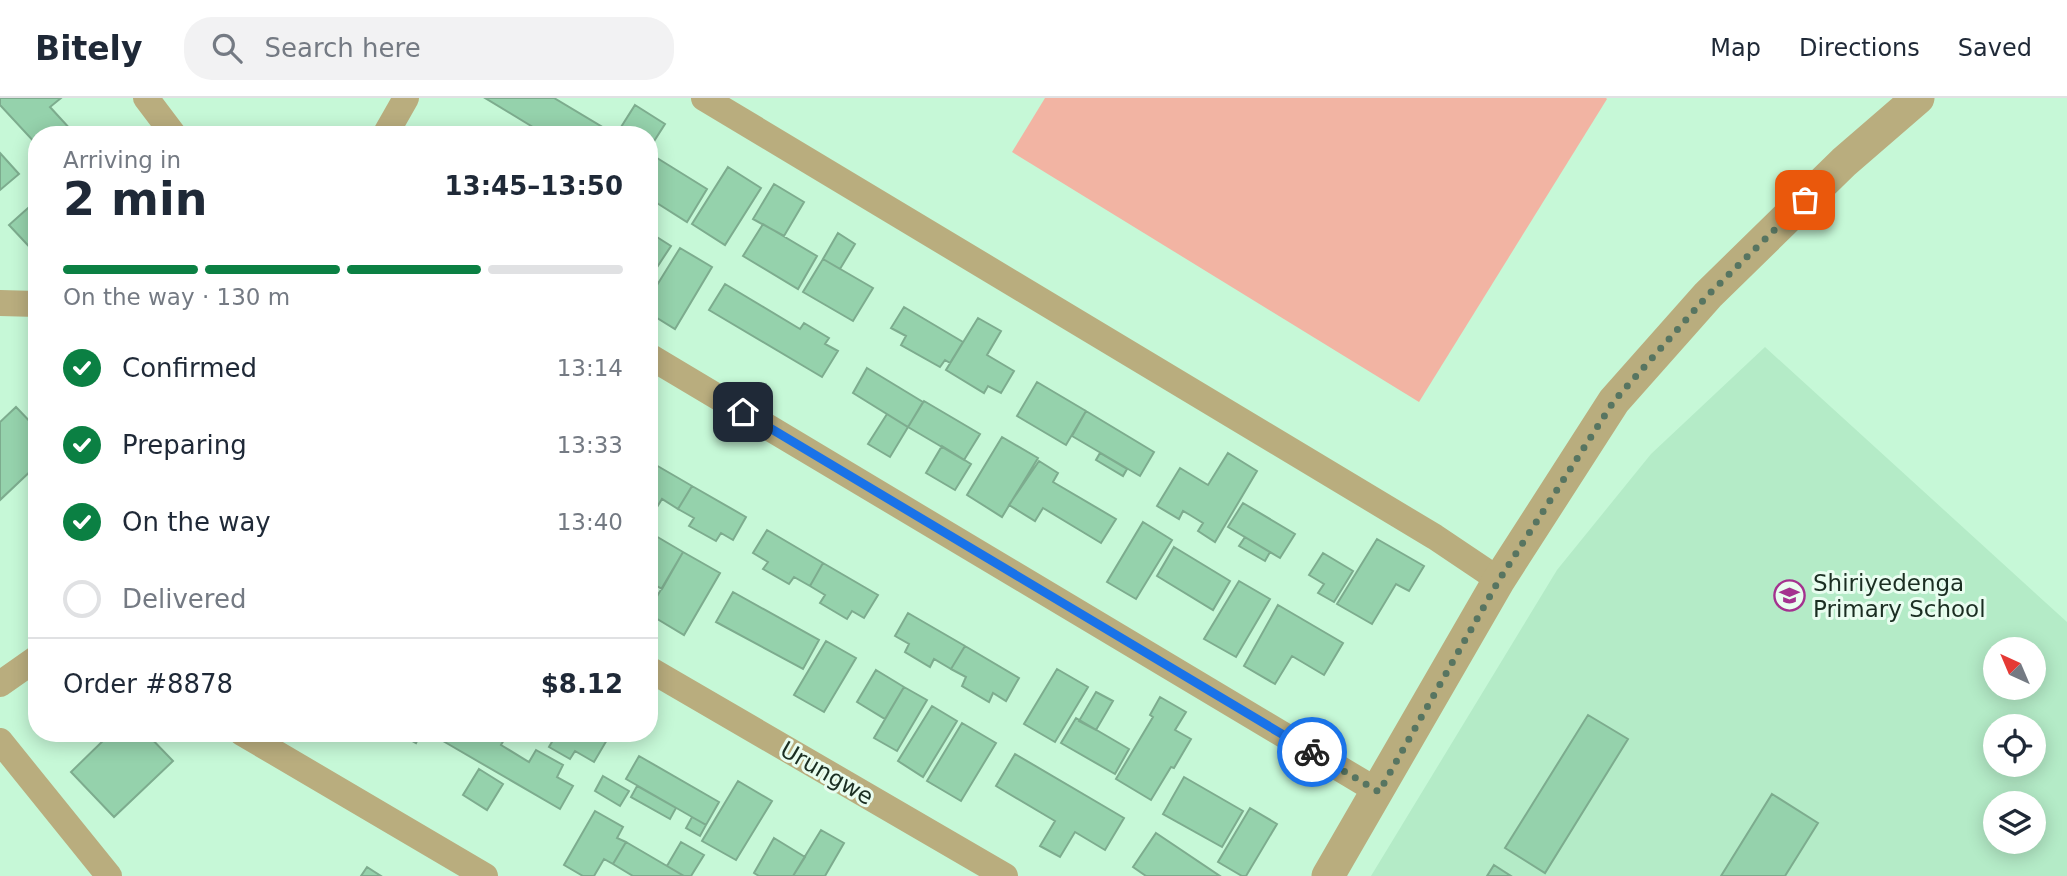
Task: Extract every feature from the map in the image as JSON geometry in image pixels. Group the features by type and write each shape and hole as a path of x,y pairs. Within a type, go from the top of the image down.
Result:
{"street":[{"path":"146,98 167,126"},
{"path":"389,126 405,98"},
{"path":"704,98 1435,537 1499,580"},
{"path":"1328,876 1379,792 1499,580 1614,401 1728,276 1843,162 1918,98"},
{"path":"0,303 28,304"},
{"path":"658,361 1379,792"},
{"path":"0,684 28,664"},
{"name":"Urungwe","path":"658,674 1005,876"},
{"path":"0,741 109,876"},
{"path":"257,742 485,876"}],"shaded area":[{"path":"1045,98 1607,99 1419,402 1012,152"},
{"name":"Shiriyedenga Primary School","path":"1765,347 2067,622 2067,876 1371,876 1557,570 1651,454"}],"building":[{"path":"0,98 61,98 50,107 67,126 28,126 28,135 0,105"},
{"path":"485,98 554,98 601,126 531,126"},
{"path":"635,105 665,124 658,135 658,126 622,126"},
{"path":"0,153 19,174 0,190"},
{"path":"658,159 707,189 687,222 658,204"},
{"path":"728,167 761,188 725,245 692,224"},
{"path":"774,184 804,202 784,236 753,219"},
{"path":"28,208 28,245 9,225"},
{"path":"763,224 817,256 798,289 743,256"},
{"path":"838,233 855,244 840,269 823,259"},
{"path":"658,238 671,246 658,266"},
{"path":"680,248 712,267 675,329 658,319 658,283"},
{"path":"823,259 873,288 853,321 803,292"},
{"path":"725,284 800,329 804,323 829,338 825,344 838,351 822,377 709,310"},
{"path":"904,307 963,342 950,363 945,360 940,367 901,345 906,336 891,328"},
{"path":"978,318 1001,331 987,355 1014,371 1001,393 988,386 984,393 946,370"},
{"path":"867,368 923,402 908,427 853,393"},
{"path":"1037,382 1086,411 1066,445 1017,416"},
{"path":"924,401 980,434 964,460 908,427"},
{"path":"16,407 28,420 28,474 0,500 0,422"},
{"path":"1086,411 1154,452 1140,476 1072,436"},
{"path":"887,414 908,427 890,457 868,444"},
{"path":"1002,437 1038,458 1002,517 967,495"},
{"path":"942,446 971,464 955,490 926,473"},
{"path":"1100,453 1127,469 1123,476 1096,460"},
{"path":"1228,453 1257,471 1215,542 1198,531 1203,523 1183,511 1179,519 1157,506 1180,468 1208,485"},
{"path":"1039,461 1058,473 1053,482 1116,519 1101,543 1043,508 1035,521 1009,505"},
{"path":"658,466 692,486 678,509 662,499 658,505"},
{"path":"692,486 746,517 733,540 721,533 716,541 689,526 694,518 678,509"},
{"path":"1243,503 1295,534 1280,558 1228,527"},
{"path":"1143,522 1172,540 1136,599 1107,582"},
{"path":"767,530 823,563 810,586 794,577 789,584 763,569 768,562 753,553"},
{"path":"658,537 683,552 662,589 658,587"},
{"path":"1245,537 1270,552 1265,561 1239,546"},
{"path":"1377,539 1424,566 1409,591 1396,584 1372,624 1337,604"},
{"path":"1174,547 1230,581 1213,610 1157,576"},
{"path":"683,552 720,573 684,635 658,619 658,595"},
{"path":"1323,553 1353,571 1334,602 1318,593 1324,584 1309,575"},
{"path":"823,563 878,595 864,618 852,611 847,619 820,603 825,595 810,586"},
{"path":"1239,581 1270,599 1236,657 1204,639"},
{"path":"733,592 819,640 803,669 716,622"},
{"path":"1278,605 1343,643 1324,675 1292,656 1275,684 1244,666"},
{"path":"908,613 965,646 951,669 934,659 930,667 905,652 909,644 895,636"},
{"path":"826,641 856,658 824,712 794,695"},
{"path":"965,646 1019,678 1006,701 993,693 989,702 962,686 966,677 951,669"},
{"path":"1057,669 1088,687 1055,742 1024,724"},
{"path":"876,670 904,687 885,719 857,702"},
{"path":"904,687 927,700 897,751 874,738"},
{"path":"1096,692 1113,701 1096,730 1079,721"},
{"path":"1160,697 1186,712 1175,730 1191,739 1151,800 1116,779 1153,717 1150,715"},
{"path":"932,706 957,721 923,777 898,761"},
{"path":"1588,715 1628,739 1545,873 1505,848"},
{"path":"1076,718 1129,749 1115,774 1061,743"},
{"path":"962,723 996,743 961,801 927,781"},
{"path":"102,742 155,742 173,761 114,817 71,772"},
{"path":"445,742 503,742 501,745 529,762 536,750 563,765 557,777 573,786 560,809"},
{"path":"552,742 606,742 594,762 575,751 570,759 549,747"},
{"path":"1015,754 1124,818 1105,850 1075,832 1060,857 1040,846 1055,821 996,786"},
{"path":"639,756 719,802 706,825 626,779"},
{"path":"479,769 503,784 487,810 463,795"},
{"path":"603,776 629,791 620,806 595,791"},
{"path":"1184,777 1243,811 1222,847 1163,814"},
{"path":"738,781 772,801 736,860 702,841"},
{"path":"637,786 676,808 670,819 631,797"},
{"path":"1772,794 1818,823 1785,876 1721,876"},
{"path":"1250,808 1277,824 1246,876 1242,876 1218,862"},
{"path":"595,811 623,827 617,838 626,842 613,864 604,859 594,876 583,876 564,865"},
{"path":"692,817 706,825 700,836 686,828"},
{"path":"821,830 844,843 825,876 793,876"},
{"path":"1156,833 1220,876 1146,876 1133,867"},
{"path":"774,838 805,857 793,876 759,876 754,873"},
{"path":"626,842 684,876 633,876 613,864"},
{"path":"681,842 704,855 691,876 684,876 667,866"},
{"path":"1494,865 1511,876 1487,876"},
{"path":"367,867 381,876 361,876"}],"way so far":[{"path":"1312,752 1379,792 1499,580 1614,401 1708,295 1805,200"}],"place":[{"name":"Shiriyedenga Primary School","path":"1790,596"}],"route":[{"path":"743,412 1312,752"}]}
